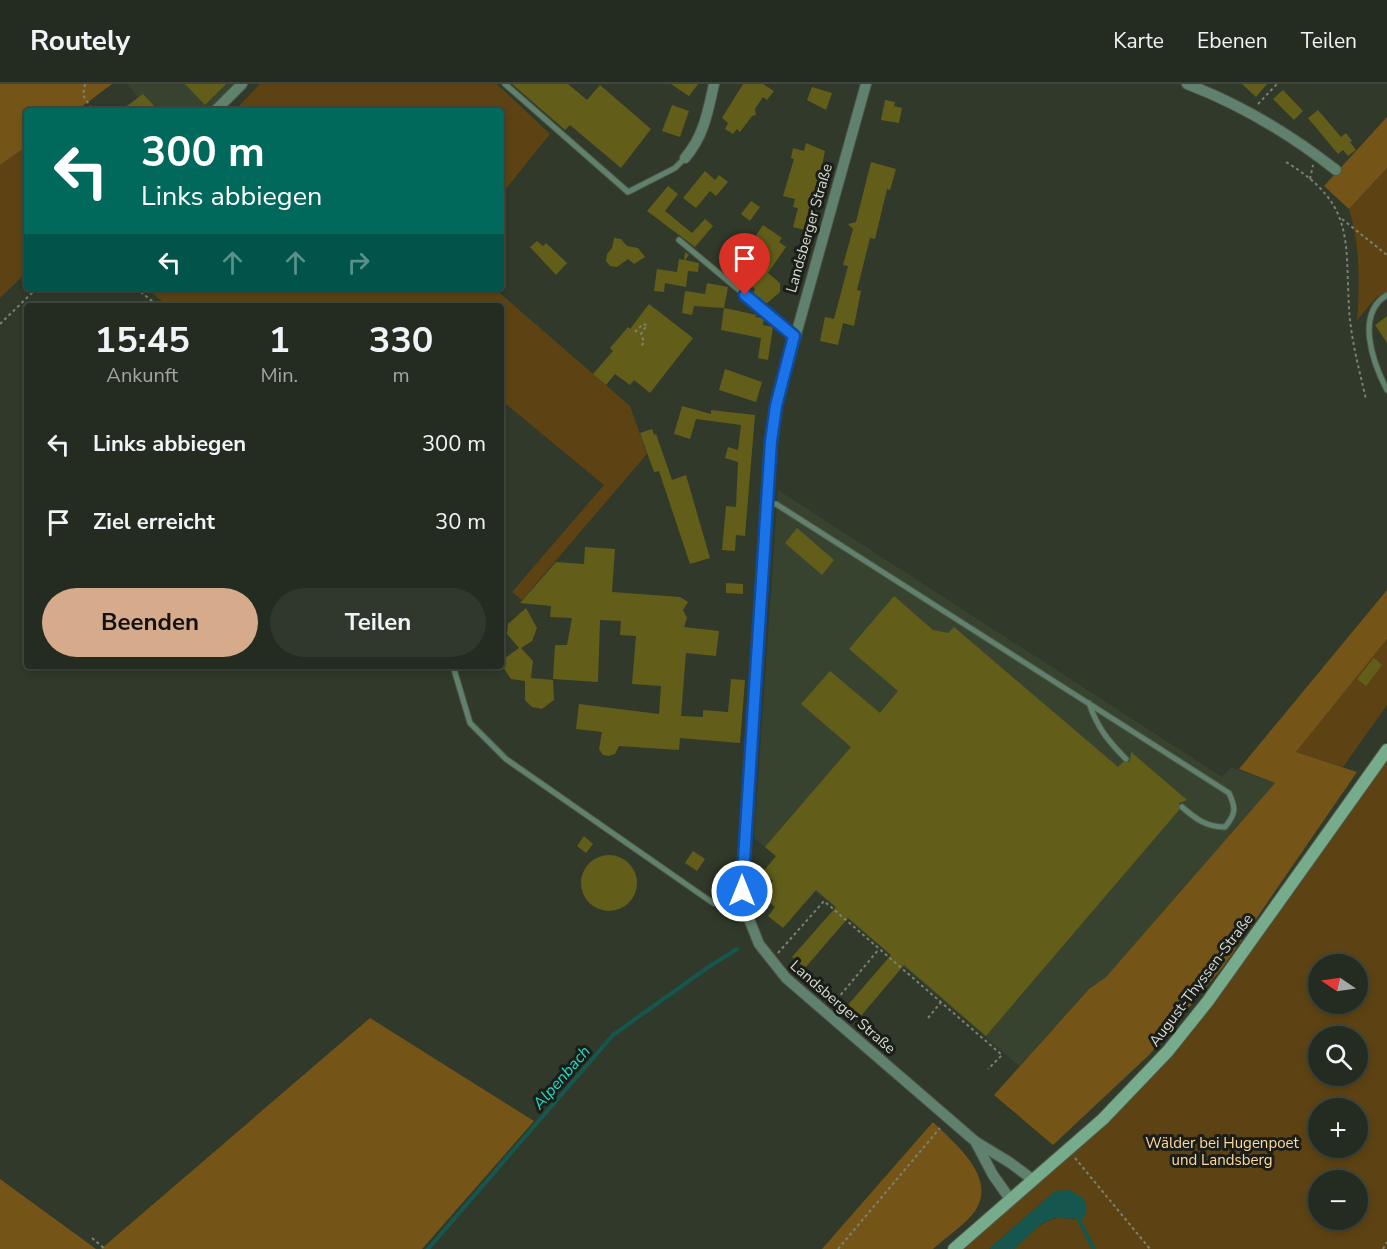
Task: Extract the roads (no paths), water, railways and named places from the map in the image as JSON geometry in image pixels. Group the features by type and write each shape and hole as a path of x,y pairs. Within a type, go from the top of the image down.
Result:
{"main road":[{"name":"August-Thyssen-Straße","path":"954,1249 1103,1119 1168,1051 1195,1018 1387,750"}],"street":[{"path":"218,108 242,84"},
{"path":"686,158 694,148 705,125 714,84"},
{"name":"Landsberger Straße","path":"866,84 776,406 766,503 742,858 742,891 759,945 770,962 825,1013 976,1142 1032,1179"},
{"path":"1188,84 1249,112 1298,140 1336,170"},
{"name":"Landsberger Straße","path":"976,1142 993,1175 1010,1199"}],"lane":[{"path":"505,84 628,192 675,168 686,158"},
{"path":"679,240 794,336"},
{"path":"1387,296 1373,306 1369,325 1376,360 1387,390"},
{"path":"766,503 777,504 1229,793 1235,807 1233,818 1225,827 1212,827 1199,822 1182,807"},
{"path":"454,669 470,723 506,759 712,903 747,909"},
{"path":"1089,703 1095,722 1105,738 1126,759"}],"water":[{"path":"1070,1190 1084,1199 1087,1210 1083,1219 1054,1218 1041,1224 1014,1249 989,1249 1055,1191"}],"waterway":[{"name":"Alpenbach","path":"428,1249 613,1035 737,949"},
{"path":"1079,1220 1094,1249"}],"park label":[{"name":"Wälder bei Hugenpoet und Landsberg","path":"1222,1152"}]}
